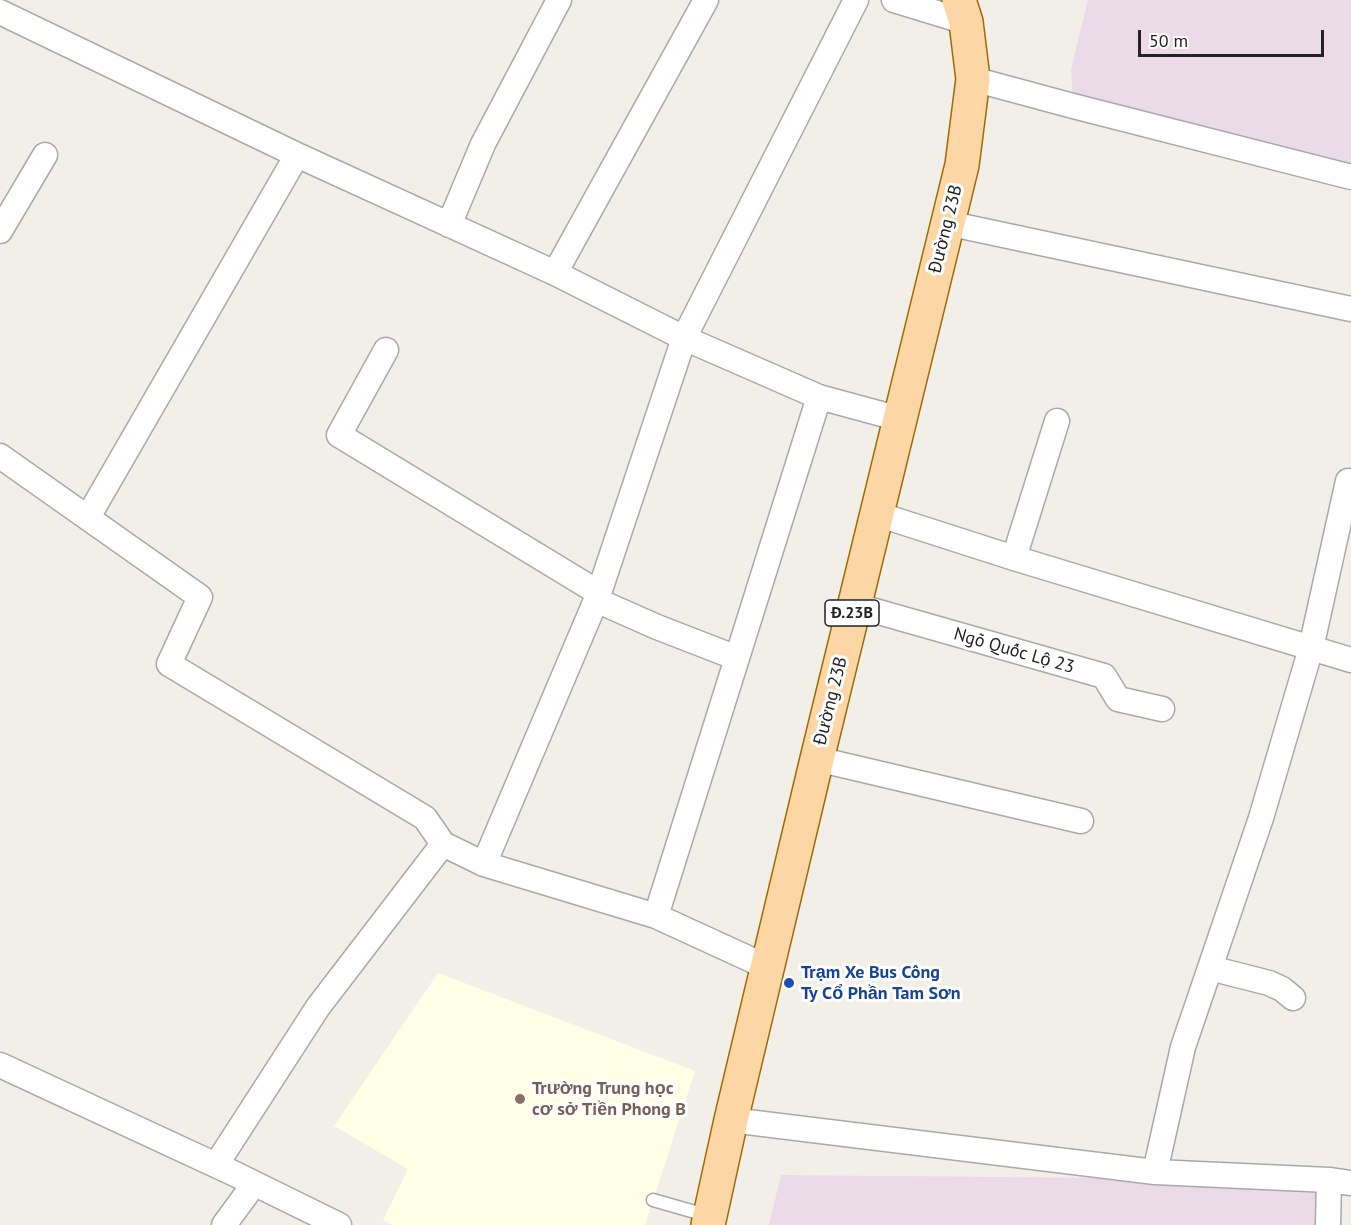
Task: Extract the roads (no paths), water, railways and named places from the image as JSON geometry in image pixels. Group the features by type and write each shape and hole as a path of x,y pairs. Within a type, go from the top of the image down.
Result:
{"main road":[{"name":"Đường 23B","path":"709,1220 816,759 962,165 973,79 962,11"}],"street":[{"path":"449,225 483,144 559,0"},
{"path":"555,273 706,0"},
{"path":"484,864 597,597 684,338 856,0"},
{"path":"894,0 962,11"},
{"path":"0,12 297,155 555,273 684,338 819,397 900,419"},
{"path":"973,79 1351,177"},
{"path":"0,231 45,155"},
{"path":"88,517 297,155"},
{"path":"947,223 1351,309"},
{"path":"386,350 339,435 597,597 657,627 737,658"},
{"path":"656,915 819,397"},
{"path":"1014,558 1057,421"},
{"path":"5,469 88,517 200,597 169,664 425,818 443,844 484,864 656,915 767,967"},
{"path":"1155,1172 1183,1047 1262,818 1311,648 1348,481"},
{"path":"877,514 1351,660"},
{"name":"Ngõ Quốc Lộ 23","path":"854,605 1104,676 1118,699 1162,709"},
{"path":"816,759 1081,821"},
{"path":"216,1165 318,1007 443,844"},
{"path":"1210,968 1269,983 1282,989 1293,998"},
{"path":"0,1065 339,1225"},
{"path":"731,1120 1155,1172 1340,1182 1328,1225"},
{"path":"224,1225 254,1184"}],"lane":[{"path":"653,1200 709,1220"}],"place":[{"name":"Trạm Xe Bus Công Ty Cổ Phần Tam Sơn","path":"789,983"},
{"name":"Trường Trung học cơ sở Tiền Phong B","path":"520,1099"}]}
